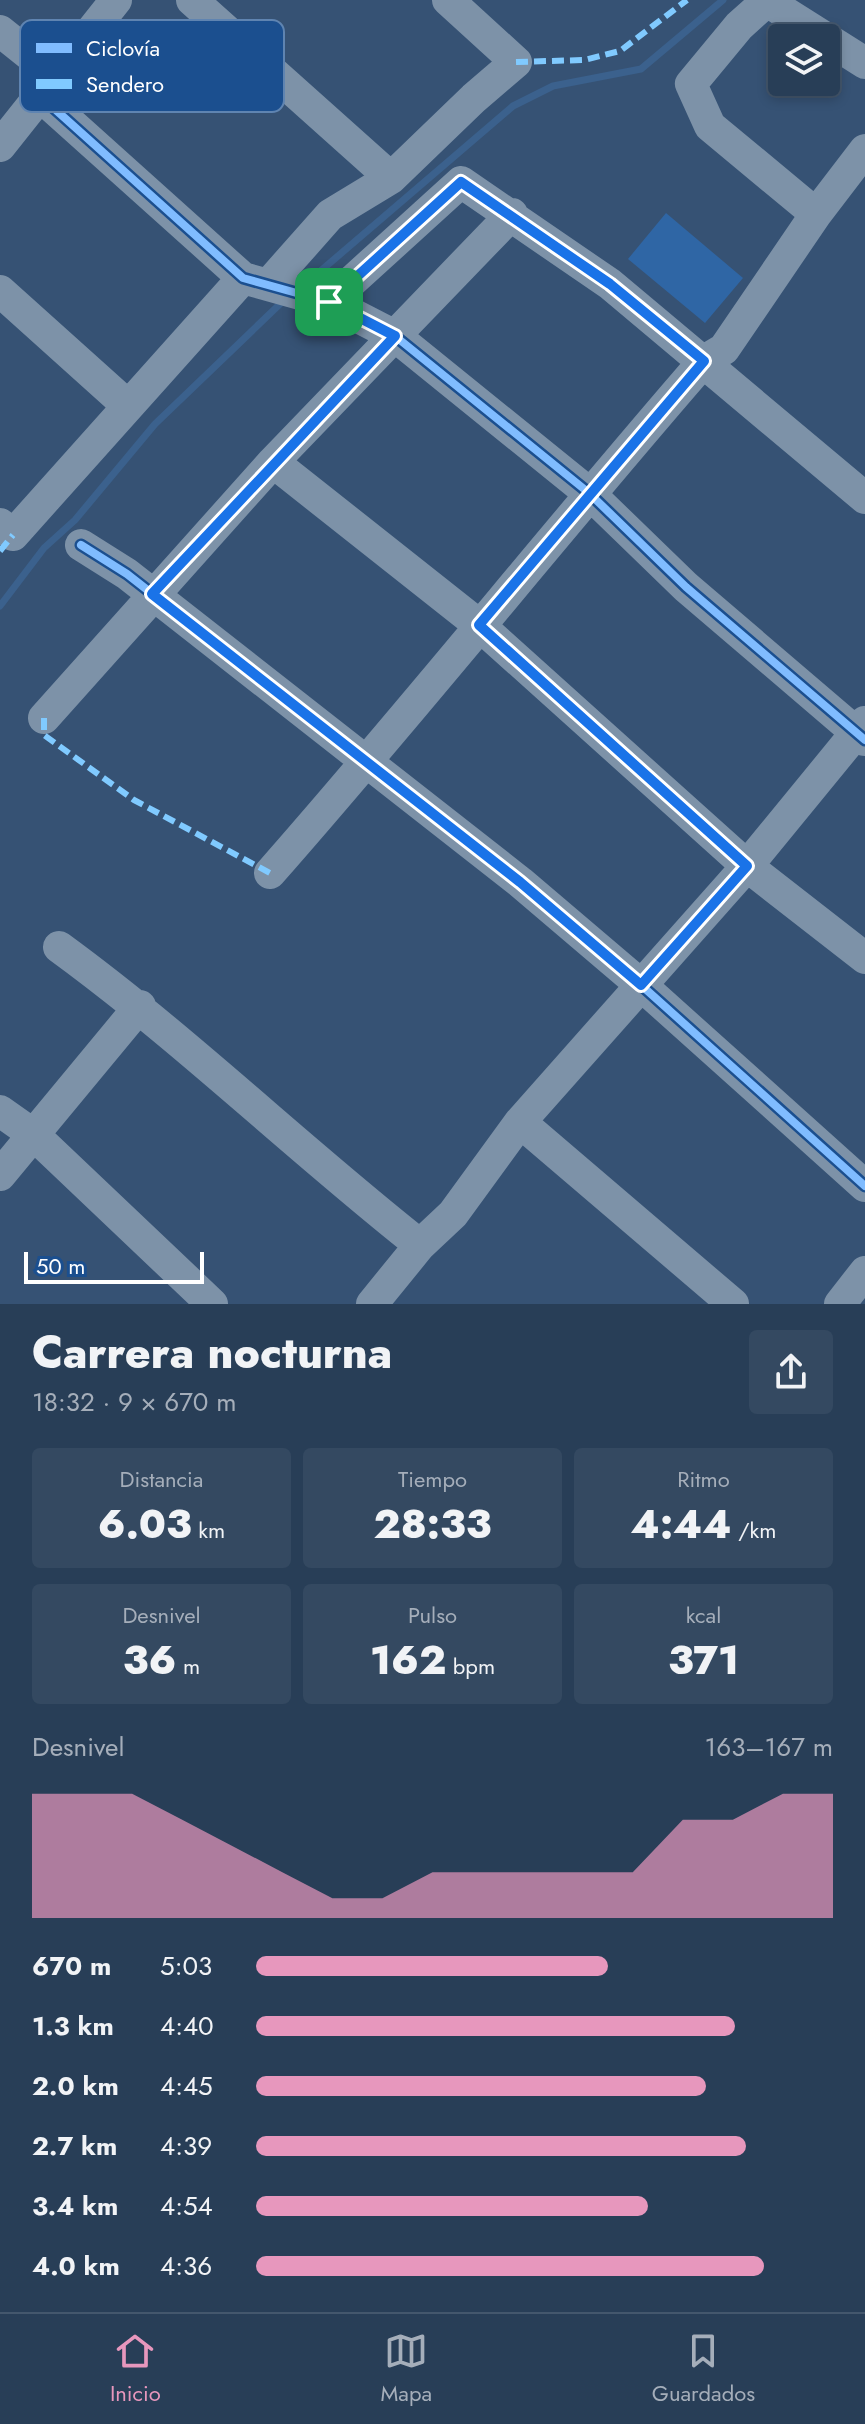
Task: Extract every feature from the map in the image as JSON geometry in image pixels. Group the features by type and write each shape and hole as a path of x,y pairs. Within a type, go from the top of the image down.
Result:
{"street":[{"path":"100,20 116,0"},
{"path":"192,0 214,20"},
{"path":"0,524 13,535 128,406 255,281 330,215 391,178 516,62 448,0"},
{"path":"816,214 710,126 691,84 739,26 768,1 865,63"},
{"path":"0,31 20,54"},
{"path":"284,82 391,178"},
{"path":"0,146 26,112"},
{"path":"75,112 255,281 329,302 395,336 589,493 686,587 862,732 520,1122 453,1214 420,1245 372,1304"},
{"path":"270,873 366,764 589,493 704,361 724,349 816,214 865,150"},
{"path":"329,302 461,182 512,214 610,284 865,498"},
{"path":"44,718 273,462 512,214"},
{"path":"0,291 128,406"},
{"path":"273,462 479,625 747,866 865,958"},
{"path":"81,545 152,594 520,882 641,985 865,1186"},
{"path":"59,947 140,1006 326,1170 420,1245"},
{"path":"0,1175 140,1006"},
{"path":"0,1111 34,1135 212,1304"},
{"path":"520,1122 733,1304"},
{"path":"840,1304 865,1272"}],"shaded area":[{"path":"666,213 743,278 705,323 628,259"}],"waterway":[{"path":"310,280 513,106 553,86 641,69 723,0"},
{"path":"0,606 44,548 75,520 155,424 280,304"}],"marked path":[{"path":"516,62 584,60 620,51 687,0"},
{"path":"0,551 13,535"},
{"path":"44,718 44,735 134,800 270,873"}],"cycle path":[{"path":"58,112 243,278 329,302 395,336 589,493 686,587 865,740"},
{"path":"81,545 127,574 520,882 641,985 865,1186"}],"route":[{"path":"461,182 512,214 610,284 704,361 479,625 747,866 641,985 520,882 152,594 273,462 395,336 329,302 461,182"}]}
